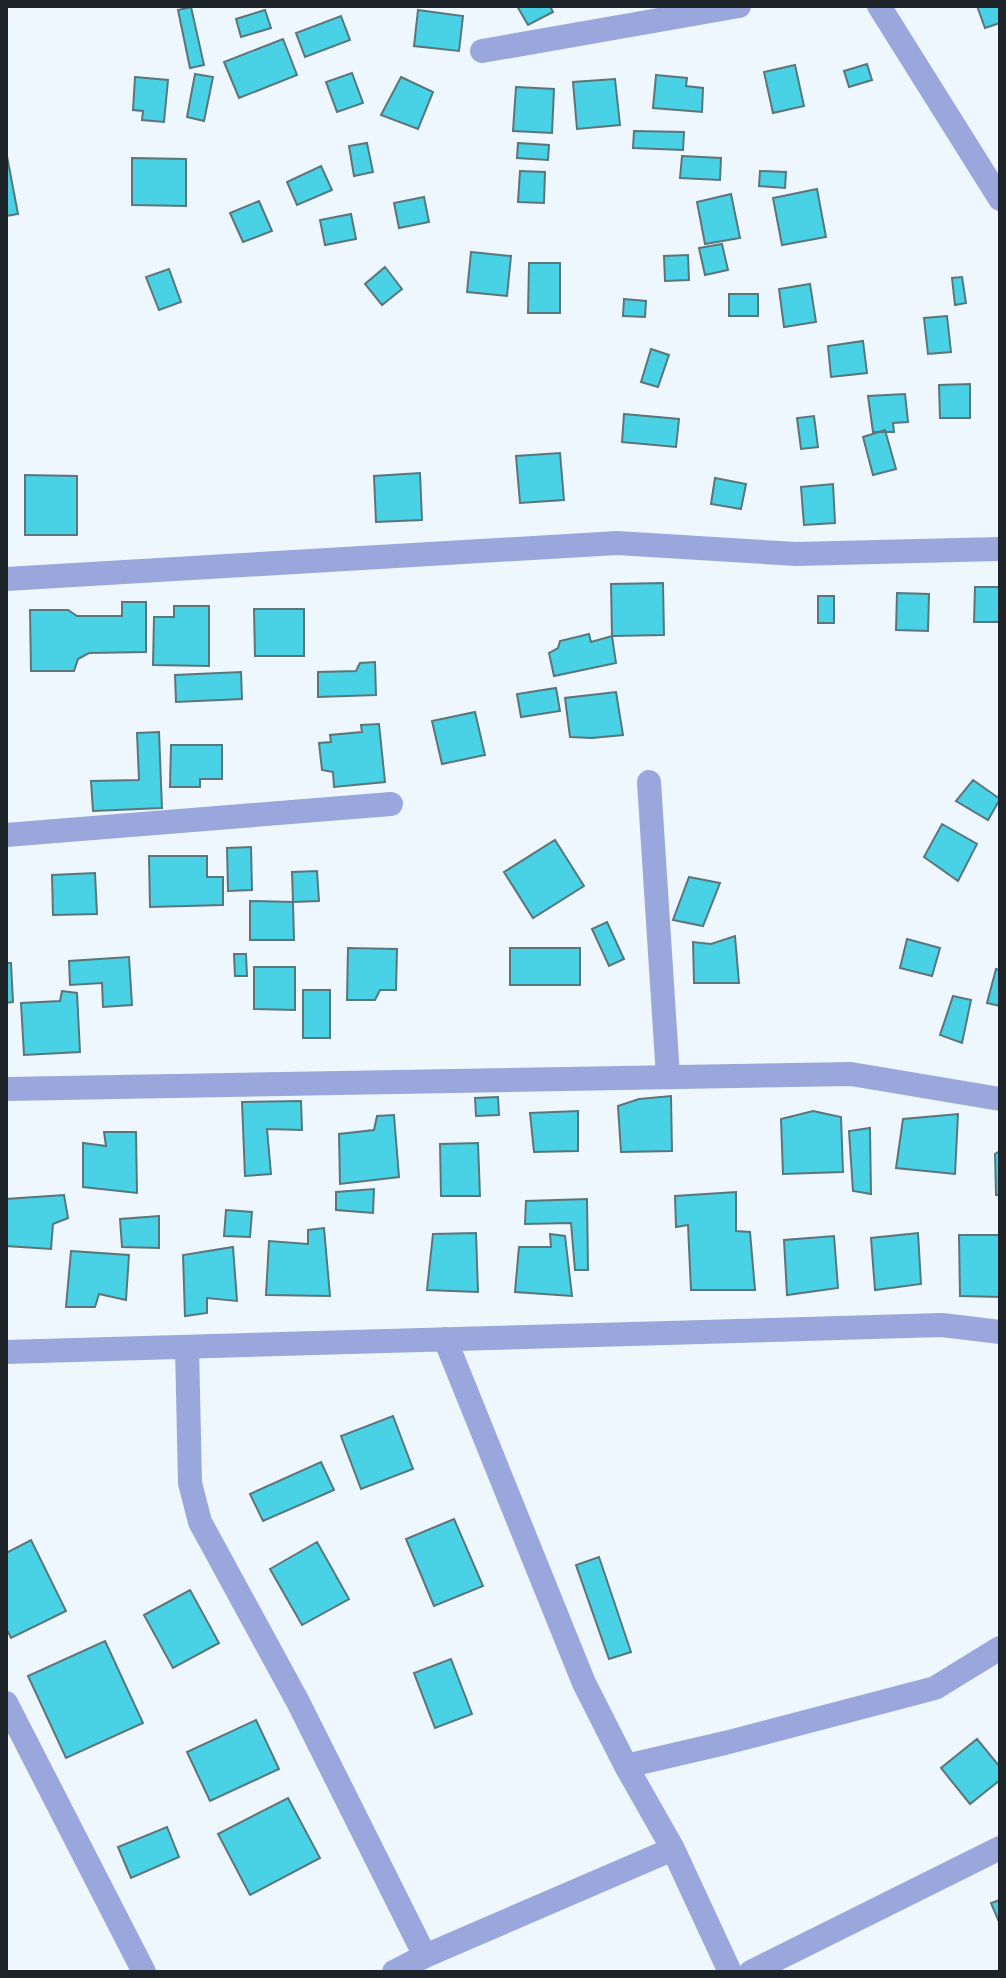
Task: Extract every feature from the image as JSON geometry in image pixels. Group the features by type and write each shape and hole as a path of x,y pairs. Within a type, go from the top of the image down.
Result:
{"street":[{"path":"482,51 739,6"},
{"path":"879,6 1000,199"},
{"path":"6,579 617,543 660,543 796,554 1000,549"},
{"path":"649,782 668,1077"},
{"path":"6,835 391,804"},
{"path":"6,1089 851,1074 1000,1099"},
{"path":"6,1352 942,1325 1000,1332"},
{"path":"445,1339 584,1683 673,1849 730,1972"},
{"path":"187,1347 190,1483 200,1522 298,1702 425,1956"},
{"path":"626,1766 935,1688 1000,1648"},
{"path":"6,1703 144,1972"},
{"path":"751,1972 1000,1848"},
{"path":"394,1972 673,1849"}],"building":[{"path":"517,6 550,6 553,12 528,25"},
{"path":"977,6 1000,6 1000,23 985,28"},
{"path":"191,7 204,65 190,68 178,10"},
{"path":"265,10 271,28 241,37 236,19"},
{"path":"418,10 463,16 459,51 414,46"},
{"path":"341,16 350,40 305,57 296,33"},
{"path":"283,39 297,75 239,98 224,62"},
{"path":"867,64 872,80 849,87 844,71"},
{"path":"795,65 804,106 773,113 764,72"},
{"path":"352,73 363,103 337,112 326,82"},
{"path":"195,74 213,77 204,121 187,117"},
{"path":"656,75 687,78 686,86 703,88 702,112 653,108"},
{"path":"135,77 168,80 164,122 142,120 143,111 133,110"},
{"path":"401,77 433,92 418,129 381,115"},
{"path":"615,79 620,125 577,129 573,82"},
{"path":"516,87 554,89 552,133 513,131"},
{"path":"634,131 684,132 683,150 633,148"},
{"path":"367,143 373,172 354,176 349,146"},
{"path":"518,143 549,145 548,160 517,158"},
{"path":"682,156 721,158 720,180 680,178"},
{"path":"6,157 18,214 6,216"},
{"path":"132,158 186,159 186,206 132,205"},
{"path":"321,166 332,190 297,205 287,182"},
{"path":"520,171 545,172 544,203 518,202"},
{"path":"760,171 786,172 785,188 759,186"},
{"path":"817,189 826,237 782,245 773,198"},
{"path":"731,194 740,238 705,244 697,202"},
{"path":"424,197 429,222 399,228 394,203"},
{"path":"259,201 272,231 243,242 230,213"},
{"path":"351,214 356,239 325,245 320,220"},
{"path":"722,244 728,270 705,275 699,248"},
{"path":"471,252 511,256 507,296 467,292"},
{"path":"688,255 689,280 665,281 664,256"},
{"path":"529,263 560,263 560,313 528,313"},
{"path":"385,267 402,289 382,305 365,284"},
{"path":"169,269 181,302 159,310 146,277"},
{"path":"962,277 966,303 955,305 952,278"},
{"path":"810,284 816,322 784,327 779,289"},
{"path":"729,294 758,294 758,316 729,316"},
{"path":"624,299 646,301 645,317 623,316"},
{"path":"947,316 951,352 928,354 924,318"},
{"path":"863,341 867,373 831,377 828,346"},
{"path":"651,349 669,355 658,387 641,382"},
{"path":"970,384 970,418 940,418 939,385"},
{"path":"905,394 908,422 893,423 894,432 873,432 868,396"},
{"path":"624,414 679,419 676,447 622,442"},
{"path":"814,416 818,447 801,449 797,418"},
{"path":"885,430 896,469 873,475 863,437"},
{"path":"560,453 564,500 520,503 516,456"},
{"path":"420,473 422,520 376,522 374,476"},
{"path":"25,475 77,476 77,535 25,535"},
{"path":"715,478 746,484 741,509 711,504"},
{"path":"833,484 835,523 804,525 801,487"},
{"path":"663,583 664,635 612,636 611,584"},
{"path":"975,587 1000,587 1000,622 974,622"},
{"path":"897,593 929,594 928,631 896,630"},
{"path":"818,596 834,596 834,623 818,623"},
{"path":"122,602 146,602 146,652 89,653 78,659 74,671 31,671 30,610 68,610 77,616 122,616"},
{"path":"174,606 209,606 209,666 153,665 154,617 174,617"},
{"path":"254,609 304,609 304,656 255,656"},
{"path":"589,634 591,642 612,636 616,663 554,676 549,653 558,648 560,641"},
{"path":"375,662 376,695 318,697 318,672 356,671 360,663"},
{"path":"241,672 242,699 176,702 175,675"},
{"path":"556,688 560,711 521,717 517,694"},
{"path":"616,692 623,735 570,737 565,698"},
{"path":"475,712 485,755 442,764 432,721"},
{"path":"379,724 385,782 334,787 333,772 322,770 319,743 331,742 330,735 362,732 361,725"},
{"path":"159,732 162,808 93,811 91,781 139,780 137,733"},
{"path":"171,745 222,745 222,779 200,779 200,787 170,787"},
{"path":"973,780 1000,799 988,820 956,801"},
{"path":"942,824 977,844 958,881 924,857"},
{"path":"555,840 584,886 533,918 504,872"},
{"path":"251,847 252,890 228,891 227,848"},
{"path":"149,856 207,856 207,877 223,877 223,905 150,907"},
{"path":"317,871 319,901 293,902 292,872"},
{"path":"95,873 97,914 53,915 52,875"},
{"path":"689,877 720,883 703,926 673,920"},
{"path":"250,901 293,902 294,940 250,940"},
{"path":"607,922 624,959 609,966 592,929"},
{"path":"735,936 739,983 694,983 693,942 711,944"},
{"path":"907,939 940,948 932,976 900,968"},
{"path":"348,948 397,949 396,990 380,990 375,1000 347,1000"},
{"path":"510,948 580,948 580,985 510,985"},
{"path":"234,954 246,954 247,976 235,976"},
{"path":"129,957 132,1005 103,1007 102,983 70,985 69,961"},
{"path":"6,963 11,963 13,1002 6,1003"},
{"path":"254,967 295,967 295,1010 254,1009"},
{"path":"996,969 1000,970 1000,1006 987,1003"},
{"path":"303,990 330,990 330,1038 303,1038"},
{"path":"62,991 77,993 80,1052 24,1055 21,1003 60,1001"},
{"path":"953,996 971,1000 962,1043 940,1035"},
{"path":"671,1096 672,1151 621,1152 618,1106 639,1099"},
{"path":"498,1097 499,1115 476,1116 475,1098"},
{"path":"301,1101 302,1130 267,1129 271,1174 245,1176 242,1102"},
{"path":"578,1111 578,1151 534,1152 530,1113"},
{"path":"813,1111 841,1117 843,1172 783,1174 781,1119"},
{"path":"958,1114 955,1174 896,1168 903,1119"},
{"path":"394,1115 399,1177 340,1184 339,1134 374,1130 377,1116"},
{"path":"870,1128 871,1194 853,1191 849,1131"},
{"path":"104,1132 136,1132 137,1193 83,1187 83,1143 106,1146"},
{"path":"478,1143 480,1196 441,1196 440,1144"},
{"path":"1000,1151 1000,1195 996,1195 995,1154"},
{"path":"374,1189 373,1213 336,1210 336,1192"},
{"path":"736,1192 736,1231 750,1232 755,1290 691,1290 688,1225 676,1227 675,1196"},
{"path":"64,1195 68,1218 53,1224 51,1249 6,1246 6,1199"},
{"path":"587,1199 588,1270 575,1270 571,1223 525,1224 526,1201"},
{"path":"226,1210 252,1212 250,1237 224,1236"},
{"path":"159,1216 159,1248 122,1247 120,1219"},
{"path":"324,1228 330,1296 266,1295 269,1241 308,1244 308,1230"},
{"path":"476,1233 478,1292 427,1290 433,1234"},
{"path":"918,1233 921,1284 875,1290 871,1238"},
{"path":"550,1234 565,1236 572,1296 515,1292 519,1247 551,1247"},
{"path":"959,1235 1000,1235 1000,1297 960,1296"},
{"path":"834,1236 838,1288 787,1295 784,1240"},
{"path":"233,1247 237,1301 207,1298 207,1313 185,1316 183,1255"},
{"path":"71,1251 129,1255 126,1300 99,1294 95,1307 66,1307"},
{"path":"393,1416 413,1469 361,1489 341,1436"},
{"path":"321,1462 334,1490 263,1521 250,1494"},
{"path":"454,1519 483,1586 434,1606 406,1539"},
{"path":"31,1540 66,1611 11,1638 6,1628 6,1553"},
{"path":"317,1542 349,1599 302,1625 270,1569"},
{"path":"599,1557 631,1652 609,1659 576,1565"},
{"path":"190,1590 219,1643 173,1668 144,1615"},
{"path":"105,1641 143,1723 66,1758 28,1676"},
{"path":"451,1659 472,1714 435,1728 414,1673"},
{"path":"256,1720 279,1769 210,1801 187,1752"},
{"path":"977,1739 1000,1767 1000,1780 970,1804 941,1768"},
{"path":"288,1798 320,1858 250,1895 218,1834"},
{"path":"167,1827 179,1857 131,1878 118,1847"},
{"path":"1000,1900 1000,1924 991,1903"}]}
